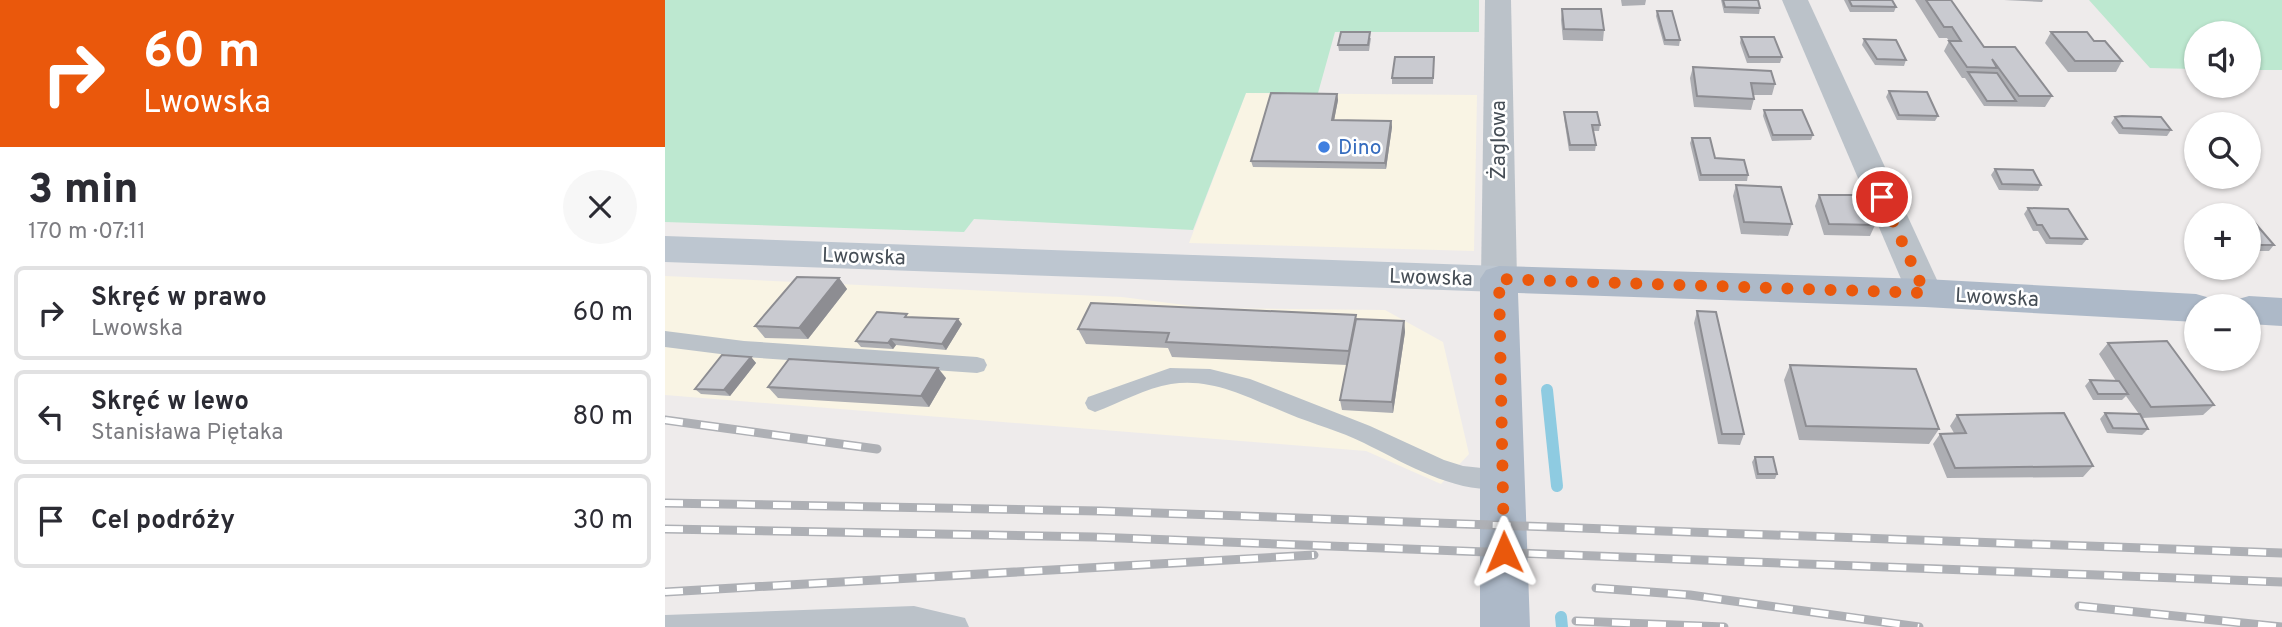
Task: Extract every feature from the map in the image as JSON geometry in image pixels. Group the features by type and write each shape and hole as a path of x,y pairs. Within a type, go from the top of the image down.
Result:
{"main road":[{"name":"Lwowska","path":"665,249 1925,293 2184,307"},
{"path":"1499,279 1505,627"},
{"path":"2261,311 2282,312"}],"street":[{"name":"Żaglowa","path":"1497,0 1499,279"},
{"path":"1795,0 1925,293"}],"lane":[{"path":"665,339 744,349 977,365"},
{"path":"1095,403 1170,376 1210,377 1249,387 1296,408 1362,432 1438,468 1464,476 1502,478"},
{"path":"665,627 913,618 956,627"}],"shaded area":[{"path":"1246,93 1477,95 1474,251 1189,243"},
{"path":"665,276 1122,297 1208,308 1385,310 1443,342 1469,454 1441,484 1366,451 665,395"}],"green space":[{"path":"665,0 1479,0 1479,32 1335,32 1318,93 1246,93 1193,230 974,219 964,232 665,222"},
{"path":"2089,0 2282,0 2282,70 2261,70 2261,21 2184,21 2184,69 2150,68"}],"building":[{"path":"1723,0 1758,0 1760,8 1725,7"},
{"path":"1849,0 1892,0 1896,7 1852,6"},
{"path":"1926,0 1951,0 1984,47 2015,47 2052,96 2019,96 1992,59 1997,68 1967,67 1949,41 1961,41 1952,27 1944,27"},
{"path":"1562,9 1601,9 1604,30 1564,29"},
{"path":"1657,11 1672,11 1680,40 1665,40"},
{"path":"1341,32 1370,32 1368,45 1338,45"},
{"path":"2051,32 2087,32 2094,41 2105,41 2122,61 2075,61"},
{"path":"1741,37 1774,37 1782,57 1749,57"},
{"path":"1864,39 1896,40 1906,60 1877,59"},
{"path":"1395,57 1434,57 1433,78 1392,78"},
{"path":"1693,67 1771,71 1775,84 1751,83 1754,99 1697,96"},
{"path":"1968,72 1997,73 2016,101 1987,101"},
{"path":"1889,91 1927,92 1938,116 1899,115"},
{"name":"Dino","path":"1271,93 1337,94 1332,120 1391,121 1385,163 1251,161"},
{"path":"1764,110 1802,110 1813,135 1773,135"},
{"path":"1564,112 1597,112 1600,125 1592,125 1596,145 1570,145"},
{"path":"2115,117 2161,117 2171,130 2123,128"},
{"path":"1692,138 1710,138 1715,158 1744,160 1748,175 1701,175"},
{"path":"1995,169 2033,170 2041,185 2002,184"},
{"path":"1736,185 1781,187 1792,224 1744,222"},
{"path":"1819,195 1863,195 1875,225 1829,224"},
{"path":"2028,208 2068,209 2087,239 2050,238 2042,225 2037,225"},
{"path":"2261,230 2274,245 2261,245"},
{"path":"797,277 839,278 799,328 755,326"},
{"path":"1091,303 1356,315 1349,351 1166,342 1169,333 1078,329"},
{"path":"1697,311 1716,312 1744,434 1722,434"},
{"path":"877,312 907,314 905,317 958,319 942,344 891,339 888,343 856,341"},
{"path":"1356,319 1404,321 1392,402 1340,400"},
{"path":"2167,341 2184,364 2184,371 2189,371 2214,405 2151,407 2108,343"},
{"path":"722,355 751,357 724,390 695,389"},
{"path":"789,359 938,368 921,396 768,387"},
{"path":"1790,365 1916,369 1939,429 1806,426"},
{"path":"2090,380 2119,381 2128,394 2098,394"},
{"path":"2064,413 2093,466 1955,468 1940,434 1966,433 1957,415"},
{"path":"2105,413 2140,414 2148,429 2113,428"},
{"path":"1755,457 1773,457 1777,474 1758,474"}],"waterway":[{"path":"1547,390 1557,486"},
{"path":"1561,617 1562,627"}],"railway":[{"path":"665,420 877,449"},
{"path":"665,503 1100,511 2282,553"},
{"path":"665,529 1093,537 2282,582"},
{"path":"665,592 1314,555"},
{"path":"1596,588 1690,595 1919,627"},
{"path":"2079,606 2282,627"},
{"path":"1576,621 1724,627"}],"place":[{"name":"Dino","path":"1324,147"}],"route":[{"path":"1504,552 1499,279 1925,293 1882,197"}]}
